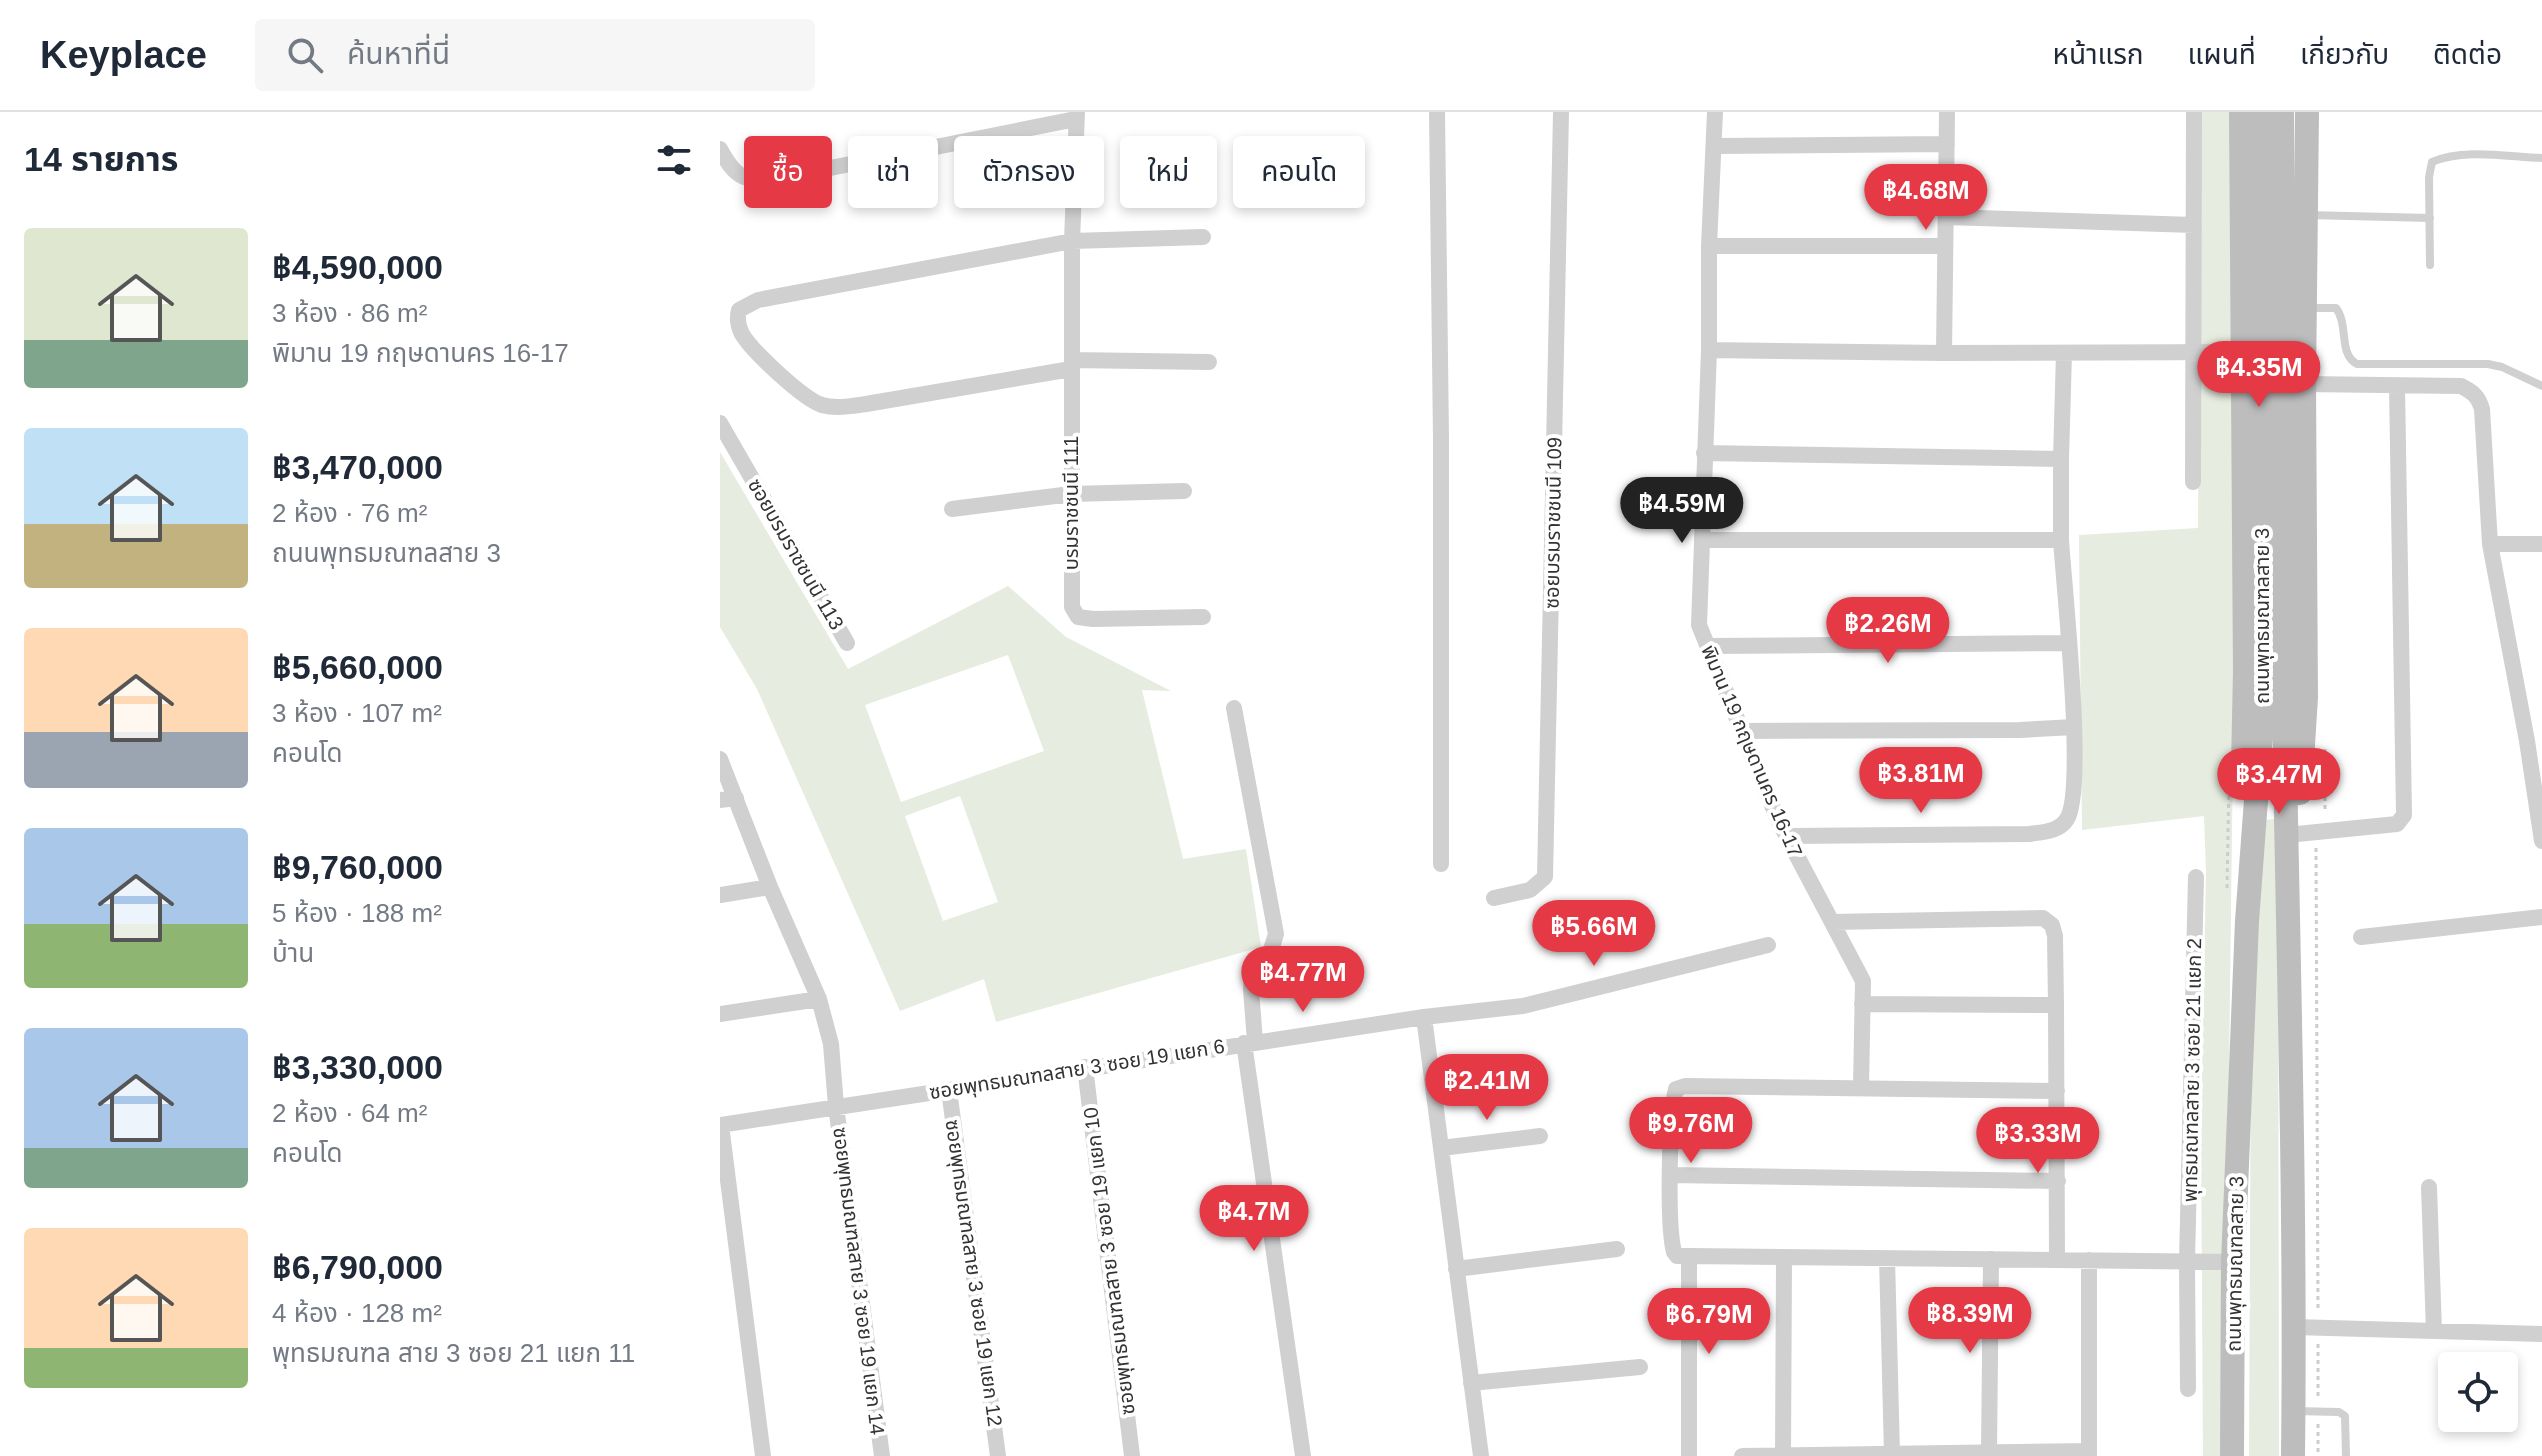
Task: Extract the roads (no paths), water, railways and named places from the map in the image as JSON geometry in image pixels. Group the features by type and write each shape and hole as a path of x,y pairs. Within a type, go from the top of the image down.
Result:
{"main road":[{"path":"2241,112 2245,671 2242,806 2247,921"},
{"name":"ถนนพุทธมณฑลสาย 3","path":"2260,112 2273,706 2290,923 2306,1327 2293,1411 2293,1456"},
{"name":"ถนนพุทธมณฑลสาย 3","path":"2232,1456 2233,1262 2247,921 2273,706 2282,112"},
{"path":"2290,923 2306,833 2304,384 2307,112"}],"street":[{"path":"1437,112 1441,864"},
{"name":"ซอยบรมราชชนนี 109","path":"1494,898 1530,890 1545,877 1561,112"},
{"name":"พิมาน 19 กฤษดานคร 16-17","path":"1715,112 1699,625 1786,836 1863,981 1861,1087"},
{"path":"1944,353 1947,112"},
{"path":"2193,482 2194,112"},
{"path":"720,149 737,175 751,181 780,178 1076,115"},
{"name":"บรมราชชนนี 111","path":"1076,115 1072,241 1072,607 1078,617 1093,619 1203,617"},
{"path":"1714,146 1947,144"},
{"path":"1946,217 2194,225"},
{"path":"1203,237 1072,241 758,300 739,310 736,319 742,334 775,369 799,393 821,405 844,407 866,404 1072,364 1209,362"},
{"path":"1709,246 1945,246"},
{"path":"1709,350 2243,352"},
{"path":"1786,836 2029,834 2062,826 2069,817 2073,804 2074,727 2061,540 2064,353"},
{"path":"2304,384 2461,386 2478,398 2482,409 2490,544 2527,741 2542,841"},
{"path":"2306,833 2397,824 2404,815 2397,386"},
{"name":"ซอยบรมราชชนนี 113","path":"720,423 847,643"},
{"path":"1704,453 2061,459"},
{"path":"952,509 1071,494 1184,491"},
{"path":"1702,540 2061,540"},
{"path":"2490,544 2542,544"},
{"path":"1709,646 2068,643"},
{"path":"1234,708 1276,934 1270,953 1252,974 1249,1043 1303,1456"},
{"path":"1742,731 2074,727"},
{"name":"ซอยพุทธมณฑลสาย 3 ซอย 19 แยก 14","path":"720,759 728,799 819,999 831,1044 836,1106 882,1456"},
{"name":"พุทธมณฑลสาย 3 ซอย 21 แยก 2","path":"2188,1389 2187,1262 2196,877"},
{"path":"720,895 770,887"},
{"path":"2361,937 2542,917"},
{"path":"1832,922 2043,918 2052,925 2055,936 2057,1259"},
{"name":"ซอยพุทธมณฑลสาย 3 ซอย 19 แยก 6","path":"720,1125 1085,1067 1424,1017 1523,1006 1768,945"},
{"path":"720,1014 819,999"},
{"path":"1862,1004 2056,1005"},
{"path":"1424,1017 1481,1456"},
{"name":"ซอยพุทธมณฑลสาย 3 ซอย 19 แยก 10","path":"1085,1067 1132,1456"},
{"path":"2057,1091 1685,1086 1676,1089 1671,1175 1672,1246 1677,1256 2233,1262"},
{"name":"ซอยพุทธมณฑลสาย 3 ซอย 19 แยก 12","path":"949,1090 998,1456"},
{"path":"720,1125 763,1456"},
{"path":"1441,1148 1540,1136"},
{"path":"1671,1175 2058,1181"},
{"path":"2429,1187 2434,1331"},
{"path":"1456,1269 1617,1249"},
{"path":"1689,1256 1689,1456"},
{"path":"1783,1455 1784,1257"},
{"path":"1887,1258 1892,1454"},
{"path":"1989,1452 1991,1259"},
{"path":"1742,1456 2089,1453 2089,1260"},
{"path":"2306,1327 2542,1334"},
{"path":"1471,1383 1640,1367"}],"lane":[{"path":"2430,265 2429,177 2432,162 2466,155 2542,158"},
{"path":"2306,215 2430,218"},
{"path":"2306,308 2336,308 2345,322 2346,350 2350,360 2357,364 2488,364 2502,367 2542,386"},
{"path":"2293,1411 2339,1412 2345,1416 2346,1456"}]}
